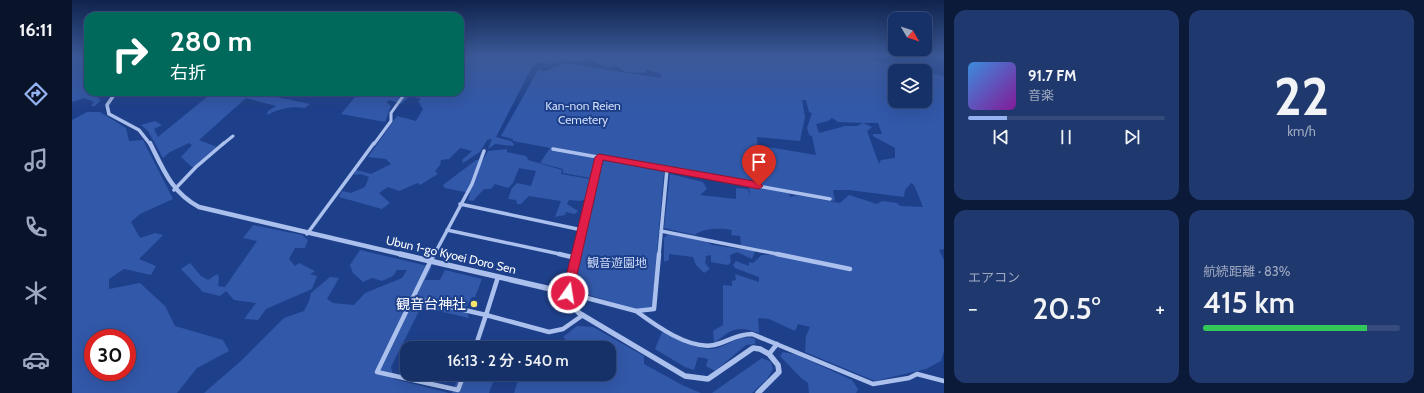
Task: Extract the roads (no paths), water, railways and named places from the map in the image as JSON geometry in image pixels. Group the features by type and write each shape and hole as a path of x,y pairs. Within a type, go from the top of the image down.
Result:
{"street":[{"name":"Ubun 1-go Kyoei Doro Sen","path":"113,96 106,106 108,112 115,118 135,127 144,135 174,190 183,199 199,208 568,293"},
{"path":"307,234 391,121 391,113 403,96"},
{"path":"174,190 196,167 233,136"},
{"path":"553,149 830,199"},
{"path":"400,377 377,372 430,262 476,175 484,151"},
{"path":"599,157 568,293 568,300 572,307 685,376 708,379 716,375 747,351 753,348 760,349 770,354 778,365 779,372 758,393"},
{"path":"568,293 636,311 654,309 667,169"},
{"path":"460,204 582,230"},
{"path":"447,230 576,258"},
{"path":"661,230 850,269"},
{"path":"477,341 498,277"},
{"path":"412,298 486,315 549,332 564,330 583,315"},
{"path":"636,311 648,321 692,343 714,346 741,334 752,334 873,384 909,378 917,374 944,381"},
{"path":"770,354 777,344"},
{"path":"418,381 458,390 461,381"}],"place":[{"name":"観音台神社","path":"474,304"}],"park label":[{"name":"Kan-non Reien Cemetery","path":"583,113"},
{"name":"観音遊園地","path":"617,263"}]}
